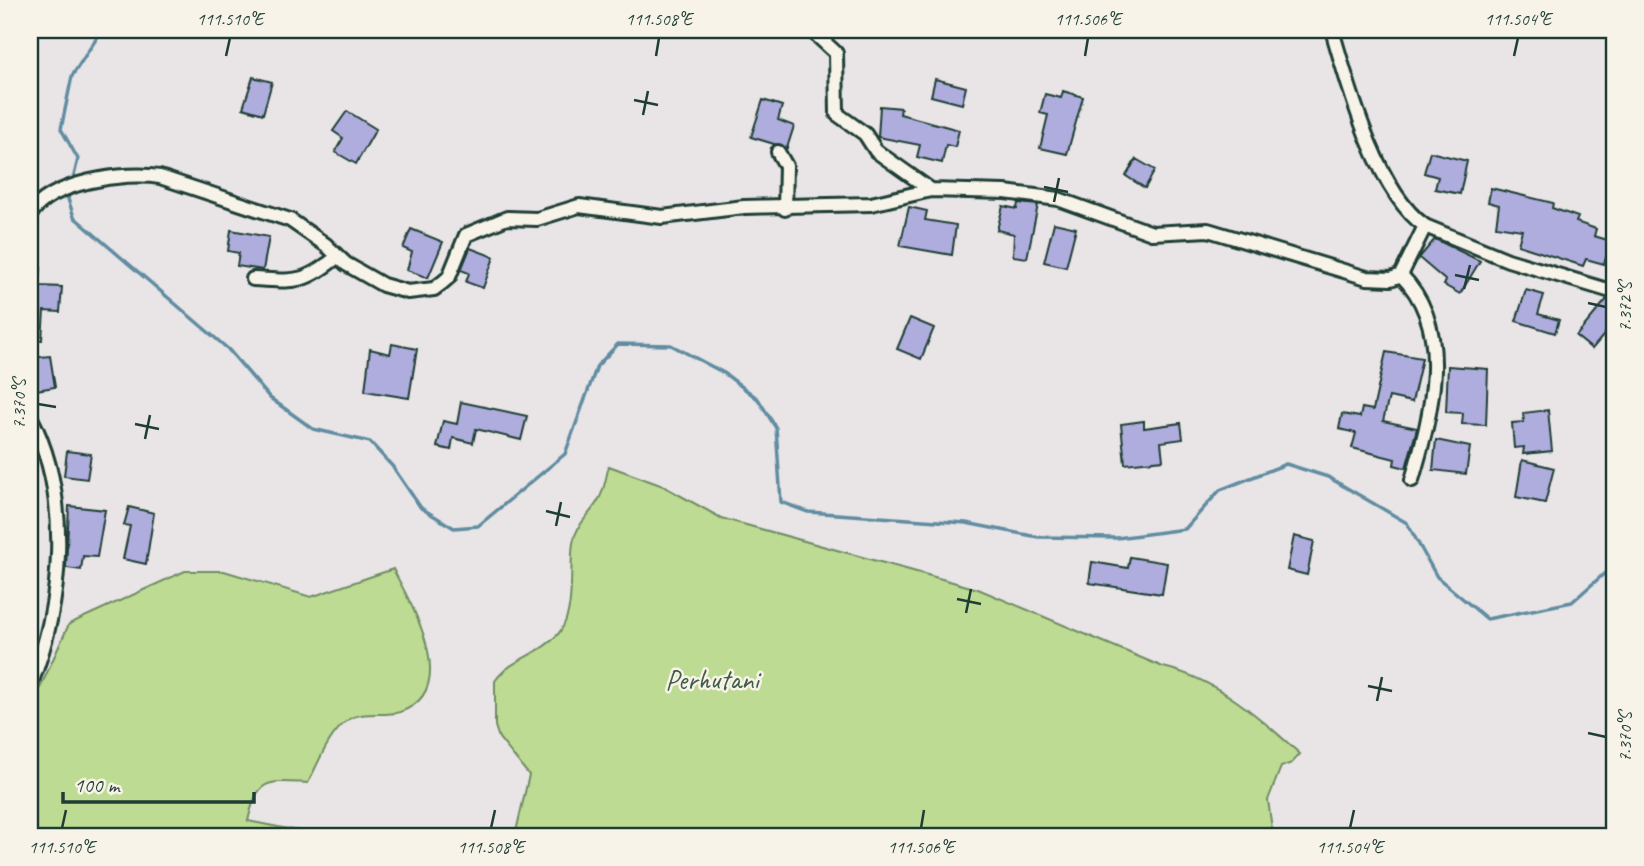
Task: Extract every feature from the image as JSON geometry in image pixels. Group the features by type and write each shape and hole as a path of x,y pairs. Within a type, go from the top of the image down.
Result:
{"street":[{"path":"811,30 836,53 837,114 865,134 876,151 931,191"},
{"path":"1332,30 1351,90 1388,184 1405,210 1425,226 1508,260 1614,292"},
{"path":"778,152 786,166 785,209"},
{"path":"30,215 44,200 85,183 124,174 177,181 290,220 326,245 337,257 395,290 421,292 434,289 449,277 466,235 507,218 537,219 579,206 662,217 744,207 785,209 871,204 931,191 1004,192 1076,202 1152,233 1208,230 1367,278 1391,279 1401,275 1425,226"},
{"path":"253,279 304,280 337,257"},
{"path":"1401,275 1421,298 1433,342 1428,425 1412,480"},
{"path":"30,416 53,481 57,566 53,609 40,660 30,686"}],"green space":[{"name":"Perhutani","path":"609,466 663,486 721,518 978,589 1220,690 1254,714 1300,754 1292,763 1281,767 1268,800 1273,836 515,836 529,775 499,738 495,726 495,681 509,667 544,647 559,633 564,624 570,602 573,543 581,524 600,497"},
{"path":"393,569 411,604 427,646 430,667 428,686 418,701 400,712 360,715 348,720 329,741 308,783 274,783 261,789 248,821 298,831 303,836 30,836 30,710 69,624 185,571 224,571 311,597"}],"building":[{"path":"253,77 272,82 263,114 243,108"},
{"path":"935,79 966,87 962,104 931,96"},
{"path":"1063,91 1083,97 1067,154 1040,148 1048,115 1040,113 1045,94 1061,98"},
{"path":"763,100 782,106 778,120 794,126 787,148 751,137"},
{"path":"880,106 901,108 900,114 959,130 955,147 946,145 942,163 917,157 920,145 878,137"},
{"path":"347,111 376,129 356,164 335,152 343,138 333,131"},
{"path":"1430,152 1467,161 1460,194 1435,189 1438,177 1424,173"},
{"path":"1136,159 1155,170 1145,188 1126,176"},
{"path":"1491,188 1553,203 1552,208 1578,217 1576,222 1596,229 1594,236 1611,241 1604,264 1586,259 1583,266 1518,245 1522,230 1496,226 1499,205 1488,202"},
{"path":"1018,203 1038,205 1027,258 1013,256 1014,234 997,230 1003,206 1017,209"},
{"path":"909,207 927,211 925,220 956,225 952,255 900,246"},
{"path":"1054,223 1076,228 1066,267 1044,262"},
{"path":"411,229 443,242 428,278 407,270 412,252 403,248"},
{"path":"231,230 269,237 263,270 237,266 239,253 228,251"},
{"path":"1435,239 1480,261 1460,294 1444,285 1446,281 1419,258"},
{"path":"470,248 494,257 483,288 466,282 469,273 461,270"},
{"path":"30,267 41,268 39,286 62,287 60,312 44,311 42,340 30,340"},
{"path":"1526,290 1544,295 1538,314 1559,320 1555,333 1516,321"},
{"path":"1607,299 1614,301 1614,323 1592,349 1576,336"},
{"path":"910,318 934,328 921,359 897,349"},
{"path":"392,344 417,349 409,398 365,391 370,349 390,354"},
{"path":"1386,352 1422,358 1412,402 1389,397 1383,421 1417,428 1406,468 1394,465 1395,459 1352,448 1356,433 1339,429 1342,414 1360,417 1362,408 1373,410"},
{"path":"50,356 55,387 36,390 30,358"},
{"path":"1448,366 1488,369 1486,425 1462,424 1463,413 1446,412"},
{"path":"461,402 527,416 521,440 476,429 473,443 453,438 451,450 437,447 443,421 457,424"},
{"path":"1548,410 1552,451 1523,454 1524,447 1514,448 1512,423 1524,422 1523,413"},
{"path":"1144,421 1144,428 1181,423 1183,439 1161,442 1163,460 1125,464 1121,424"},
{"path":"1436,440 1470,447 1466,474 1433,470"},
{"path":"67,451 91,454 87,479 64,476"},
{"path":"1522,460 1554,468 1545,503 1516,497"},
{"path":"69,506 105,510 97,557 83,556 81,570 66,568"},
{"path":"129,507 154,513 146,564 123,559 130,526 124,525"},
{"path":"1294,536 1314,541 1307,575 1287,570"},
{"path":"1130,557 1167,563 1162,594 1089,583 1092,562 1128,568"}],"waterway":[{"path":"72,184 78,159 61,129 72,76 102,30"},
{"path":"70,192 68,199 74,217 228,349 270,398 313,429 370,442 393,467 421,508 454,528 478,526 565,454 597,366 618,344 671,345 724,373 758,399 776,428 781,502 808,512 966,523 1038,537 1117,538 1185,529 1220,490 1286,464 1328,477 1407,523 1437,577 1487,619 1572,602 1614,565"}]}
